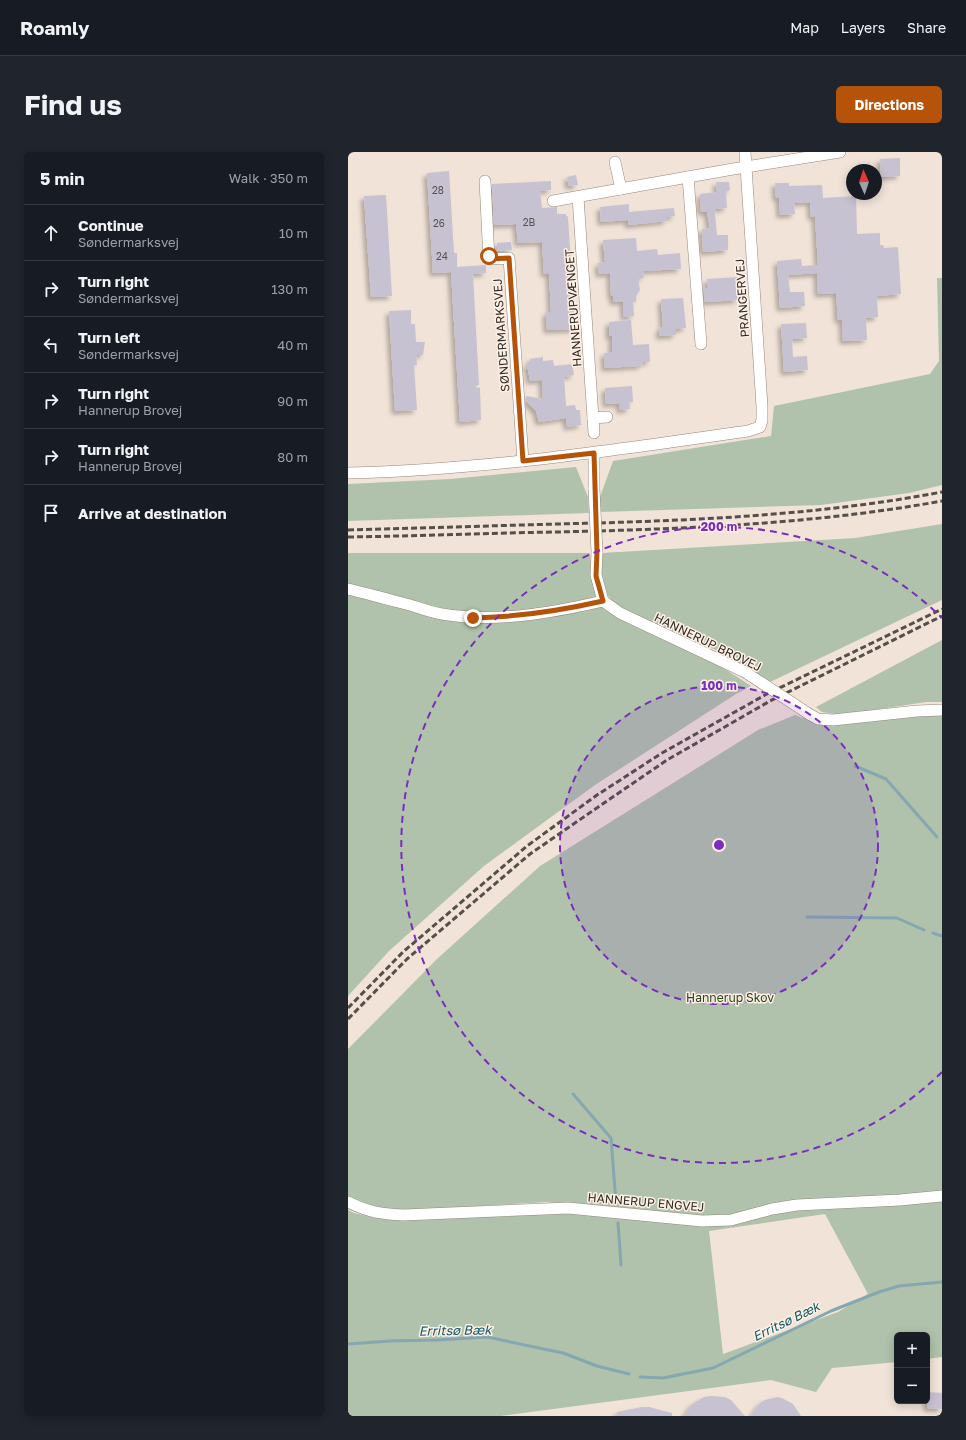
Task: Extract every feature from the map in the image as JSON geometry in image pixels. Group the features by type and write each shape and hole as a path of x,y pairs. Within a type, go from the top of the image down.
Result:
{"street":[{"name":"PRANGERVEJ","path":"594,453 760,427 762,420 762,406 745,152"},
{"path":"553,201 840,152"},
{"path":"616,162 622,189"},
{"path":"688,177 701,344"},
{"name":"SØNDERMARKSVEJ","path":"484,181 489,259 509,258 523,461"},
{"name":"HANNERUPVÆNGET","path":"578,197 594,433"},
{"path":"593,418 607,417"},
{"path":"348,473 442,468 594,453 597,552 596,576 603,601 550,612 497,618 473,618 441,614 348,589"},
{"name":"HANNERUP BROVEJ","path":"603,601 620,613 745,672 818,719 832,720 916,711 942,710"},
{"name":"HANNERUP ENGVEJ","path":"348,1202 365,1210 383,1214 403,1215 568,1208 702,1221 731,1220 772,1209 797,1205 900,1200 942,1196"}],"green space":[{"path":"937,278 942,278 942,485 909,493 821,505 600,512 600,497 613,461 771,436 774,406 930,374 939,361"},
{"path":"576,467 588,497 589,513 348,521 348,484 451,479"},
{"path":"942,524 942,600 770,682 727,655 623,609 609,597 603,585 601,571 602,553 855,538"},
{"path":"348,553 590,553 592,578 596,595 600,604 605,610 629,624 720,666 751,686 736,694 595,785 484,866 389,951 348,996"},
{"path":"942,640 942,702 926,702 867,711 835,714 822,712 816,707"},
{"name":"Hannerup Skov","path":"942,714 942,1191 713,1217 547,1202 412,1210 383,1210 361,1204 348,1197 348,1049 437,959 540,866 758,730 795,715 823,725"},
{"path":"942,1200 942,1357 930,1359 930,1332 894,1332 894,1362 832,1368 816,1392 771,1380 500,1416 348,1416 348,1210 375,1218 566,1212 706,1226 777,1212","holes":["825,1214 868,1294 838,1312 723,1354 709,1231"]}],"building":[{"path":"900,158 900,176 882,177 882,164 880,164 880,159"},
{"path":"449,171 454,253 457,253 457,267 486,265 486,273 473,274 479,385 474,387 480,388 481,420 460,422 451,272 433,273 427,173"},
{"path":"576,175 578,185 569,186 567,177"},
{"path":"551,181 551,190 540,191 542,208 557,207 557,214 565,214 568,217 575,329 547,330 546,312 551,312 549,273 544,274 542,242 518,243 516,224 494,225 492,184"},
{"path":"716,182 729,182 730,190 726,192 727,208 716,209 715,214 717,235 728,235 728,250 703,252 702,229 710,228 707,212 701,212 700,194 717,192"},
{"path":"775,183 789,183 789,186 822,185 823,198 846,197 846,200 856,200 857,234 880,233 880,245 883,245 884,248 898,247 901,294 877,296 878,317 866,318 867,340 843,341 842,320 838,320 836,293 818,294 817,273 788,275 790,292 804,292 805,306 780,308 777,261 801,259 802,266 818,265 815,216 811,217 810,202 794,203 795,214 780,215 779,198 776,198"},
{"path":"386,195 392,296 371,297 364,196"},
{"path":"629,204 629,212 674,208 675,216 667,217 667,221 628,225 628,220 601,222 600,207"},
{"path":"636,238 637,251 657,249 658,255 680,253 681,269 643,271 644,278 638,278 640,290 636,296 636,302 633,302 634,316 624,317 623,301 613,302 613,296 611,295 610,273 599,274 598,263 605,262 603,240"},
{"path":"511,242 512,250 497,251 497,243"},
{"path":"738,277 738,300 705,302 704,288 708,288 707,279"},
{"path":"683,298 686,328 676,329 676,335 659,336 660,327 663,327 661,299"},
{"path":"411,310 411,324 415,324 416,342 425,342 423,355 416,355 417,365 414,365 417,410 395,411 389,311"},
{"path":"631,320 633,345 649,344 650,362 642,362 643,365 638,366 605,368 604,353 612,352 612,336 609,336 609,322"},
{"path":"806,323 807,338 792,339 793,357 807,356 808,370 784,372 781,324"},
{"path":"543,357 543,361 553,360 554,366 572,364 574,375 564,377 566,406 575,405 576,410 580,410 581,425 567,427 566,418 539,422 536,411 526,400 526,396 543,399 542,380 530,381 527,364 530,364 530,359"},
{"path":"632,386 633,402 629,402 630,409 620,410 619,403 606,404 605,388"},
{"path":"930,1392 942,1393 942,1409 927,1408 927,1404 930,1404"},
{"path":"704,1397 725,1397 731,1400 745,1416 684,1416 692,1404"},
{"path":"777,1397 793,1404 801,1416 751,1416 760,1403"},
{"path":"649,1407 672,1413 672,1416 617,1416 617,1412"}],"waterway":[{"path":"855,766 886,779 937,837"},
{"path":"807,917 897,918 924,930"},
{"path":"933,933 942,936"},
{"path":"573,1094 611,1138 616,1203"},
{"path":"618,1223 621,1265"},
{"name":"Erritsø Bæk","path":"640,1377 663,1378 713,1368 831,1311 879,1292 899,1286 942,1282"},
{"name":"Erritsø Bæk","path":"348,1344 487,1337 563,1353 597,1366 629,1374"}],"railway":[{"path":"348,530 654,521 750,516 846,507 942,492"},
{"path":"348,537 605,531 702,527 846,515 942,501"},
{"path":"348,1008 403,952 527,846 597,795 662,753 765,695 942,609"},
{"path":"348,1019 407,959 530,854 667,760 770,701 942,616"}],"route":[{"path":"473,618 497,618 550,612 603,601 596,576 597,552 594,453 523,461 509,258 489,259 489,256"}]}
